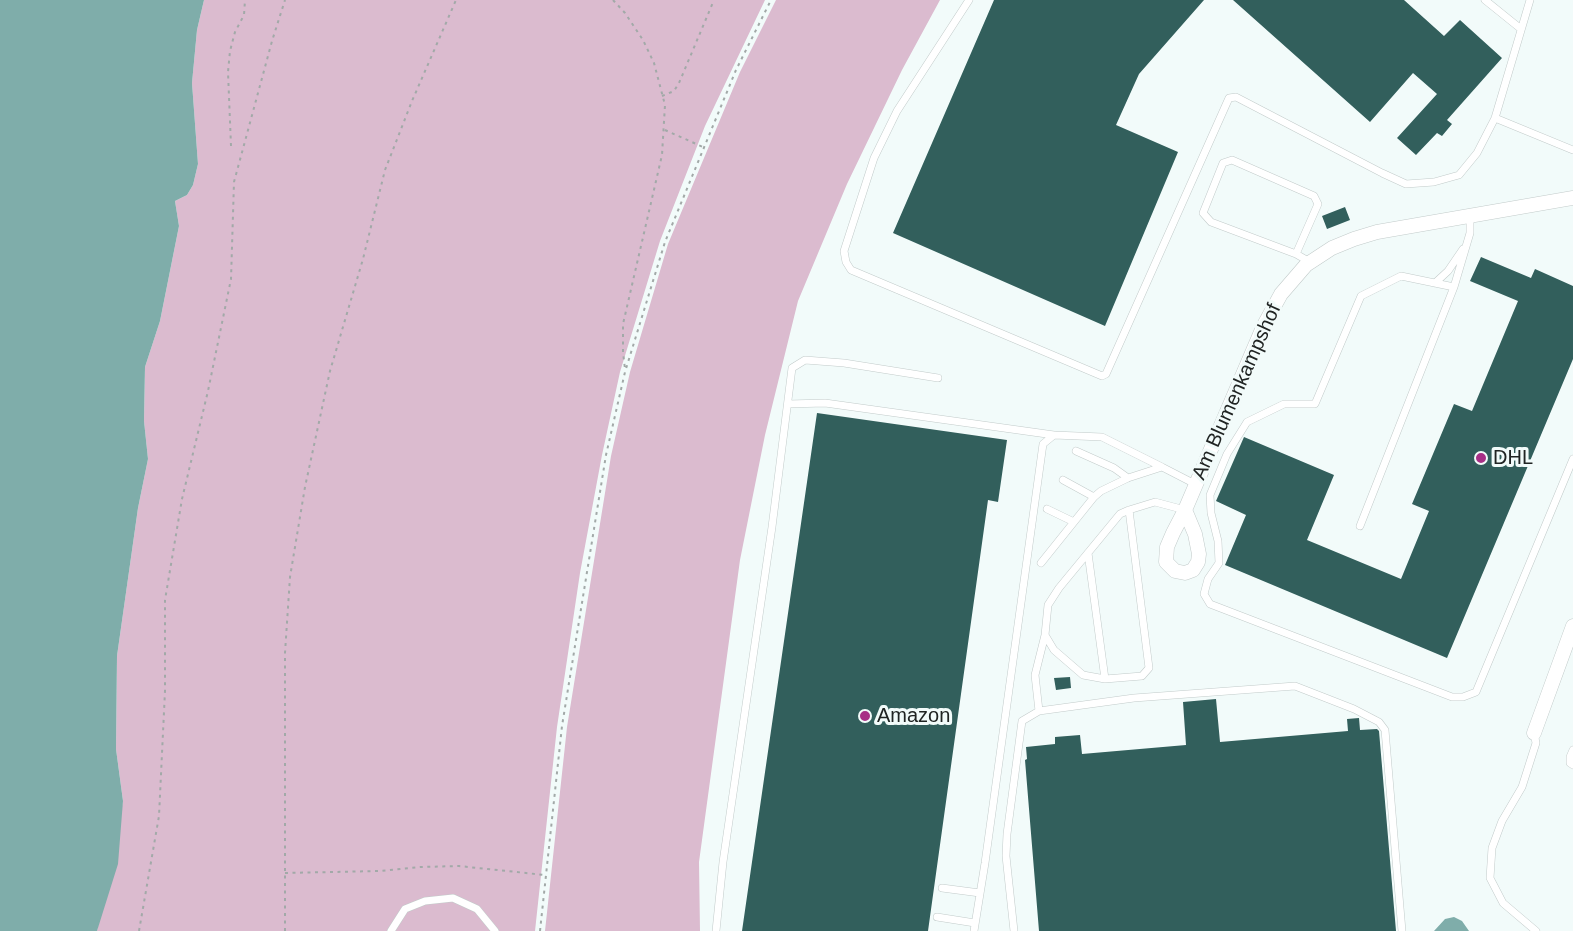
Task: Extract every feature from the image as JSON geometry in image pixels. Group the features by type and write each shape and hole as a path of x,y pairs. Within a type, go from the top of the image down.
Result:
{"street":[{"name":"Am Blumenkampshof","path":"1185,510 1195,534 1199,554 1198,562 1193,570 1185,573 1176,571 1166,562 1167,547 1272,308 1293,278 1310,262 1332,248 1377,232 1573,198"},
{"path":"1534,733 1573,626"}],"lane":[{"path":"969,0 897,111 874,158 844,251 846,262 851,270 1102,376 1106,374 1229,98 1236,97 1406,184 1434,182 1459,175 1477,153 1495,118 1530,0"},
{"path":"1485,0 1521,29"},
{"path":"1495,118 1573,150"},
{"path":"1296,254 1318,204 1314,196 1232,160 1223,164 1203,213 1211,222 1296,254 1310,262"},
{"path":"1359,526 1454,287 1470,233 1470,216"},
{"path":"1435,283 1448,271 1464,248"},
{"path":"1454,287 1401,276 1360,296 1315,404 1284,404 1247,422 1227,454 1210,495 1211,513 1218,540 1219,563 1208,579 1204,594 1210,604 1452,697 1463,697 1476,692 1573,459"},
{"path":"716,931 723,862 792,368 805,360 843,363 938,378"},
{"path":"788,404 825,403 1054,435 1102,437 1196,484"},
{"path":"974,931 1043,444 1054,435"},
{"path":"1076,451 1113,468 1128,478"},
{"path":"1041,563 1094,496 1128,478 1162,467"},
{"path":"1063,480 1094,496"},
{"path":"1039,711 1035,675 1045,635 1048,605 1059,588 1120,514 1155,502 1185,510"},
{"path":"1047,509 1074,522"},
{"path":"1045,635 1054,650 1083,675 1106,679 1142,676 1149,668 1129,510"},
{"path":"1088,553 1106,679"},
{"path":"1014,931 1006,856 1012,787 1022,722 1039,711 1134,698 1295,686 1354,709 1379,722 1385,730 1402,931"},
{"path":"1534,733 1536,743 1522,787 1502,821 1492,848 1490,878 1503,903 1536,931"},
{"path":"1573,750 1570,756 1570,763 1573,765"},
{"path":"942,888 980,893"},
{"path":"391,931 405,909 425,901 453,898 477,909 495,931"},
{"path":"937,917 975,922"}],"path":[{"path":"231,146 228,72 230,51 235,32 244,15 245,0"},
{"path":"139,931 159,816 165,691 165,600 182,499 208,391 231,279 234,182 285,0"},
{"path":"285,931 285,653 290,578 305,487 330,371 386,170 412,101 456,0"},
{"path":"613,0 625,13 654,63 664,105 664,130 658,175 623,324 625,372"},
{"path":"662,96 674,91 679,83 714,0"},
{"path":"540,931 562,726 606,455 625,372 665,242 736,70 771,0"},
{"path":"664,130 703,147"},
{"path":"285,873 459,866 545,875"}],"shaded area":[{"path":"204,0 765,0 705,126 660,241 620,372 580,573 557,727 535,931 97,931 123,801 116,749 117,656 138,508 148,459 144,421 145,367 160,321 179,226 175,201 187,195 193,185 198,164 192,83 197,30"},
{"path":"776,0 940,0 902,70 847,184 798,301 765,435 740,560 699,862 700,931 545,931 567,727 611,456 630,372 668,244 740,72"}],"water":[{"path":"0,0 204,0 197,30 192,83 198,164 193,185 187,195 175,201 179,226 160,321 145,367 144,421 148,459 138,508 117,656 116,749 123,801 118,864 97,931 0,931"},
{"path":"1454,917 1462,921 1469,931 1434,931 1445,919"}],"building":[{"path":"994,0 1204,0 1139,74 1116,125 1178,152 1105,326 893,233"},
{"path":"1233,0 1404,0 1444,36 1460,20 1502,58 1447,120 1452,124 1442,136 1437,133 1416,155 1397,138 1437,94 1413,73 1370,122"},
{"path":"1345,207 1350,220 1327,229 1322,216"},
{"name":"DHL","path":"1481,257 1531,278 1535,269 1573,286 1573,359 1447,658 1225,565 1246,515 1216,501 1244,437 1334,475 1307,540 1401,579 1429,511 1412,504 1454,404 1472,411 1518,301 1470,281"},
{"name":"Amazon","path":"817,413 1007,440 998,502 988,500 928,931 742,931"},
{"path":"1070,677 1071,688 1056,690 1054,678"},
{"path":"1216,699 1220,742 1348,731 1347,719 1359,718 1360,730 1377,729 1379,731 1396,931 1039,931 1025,760 1027,759 1026,747 1055,744 1055,737 1080,735 1082,754 1186,745 1183,702"}],"place":[{"name":"DHL","path":"1481,458"},
{"name":"Amazon","path":"865,716"}]}
